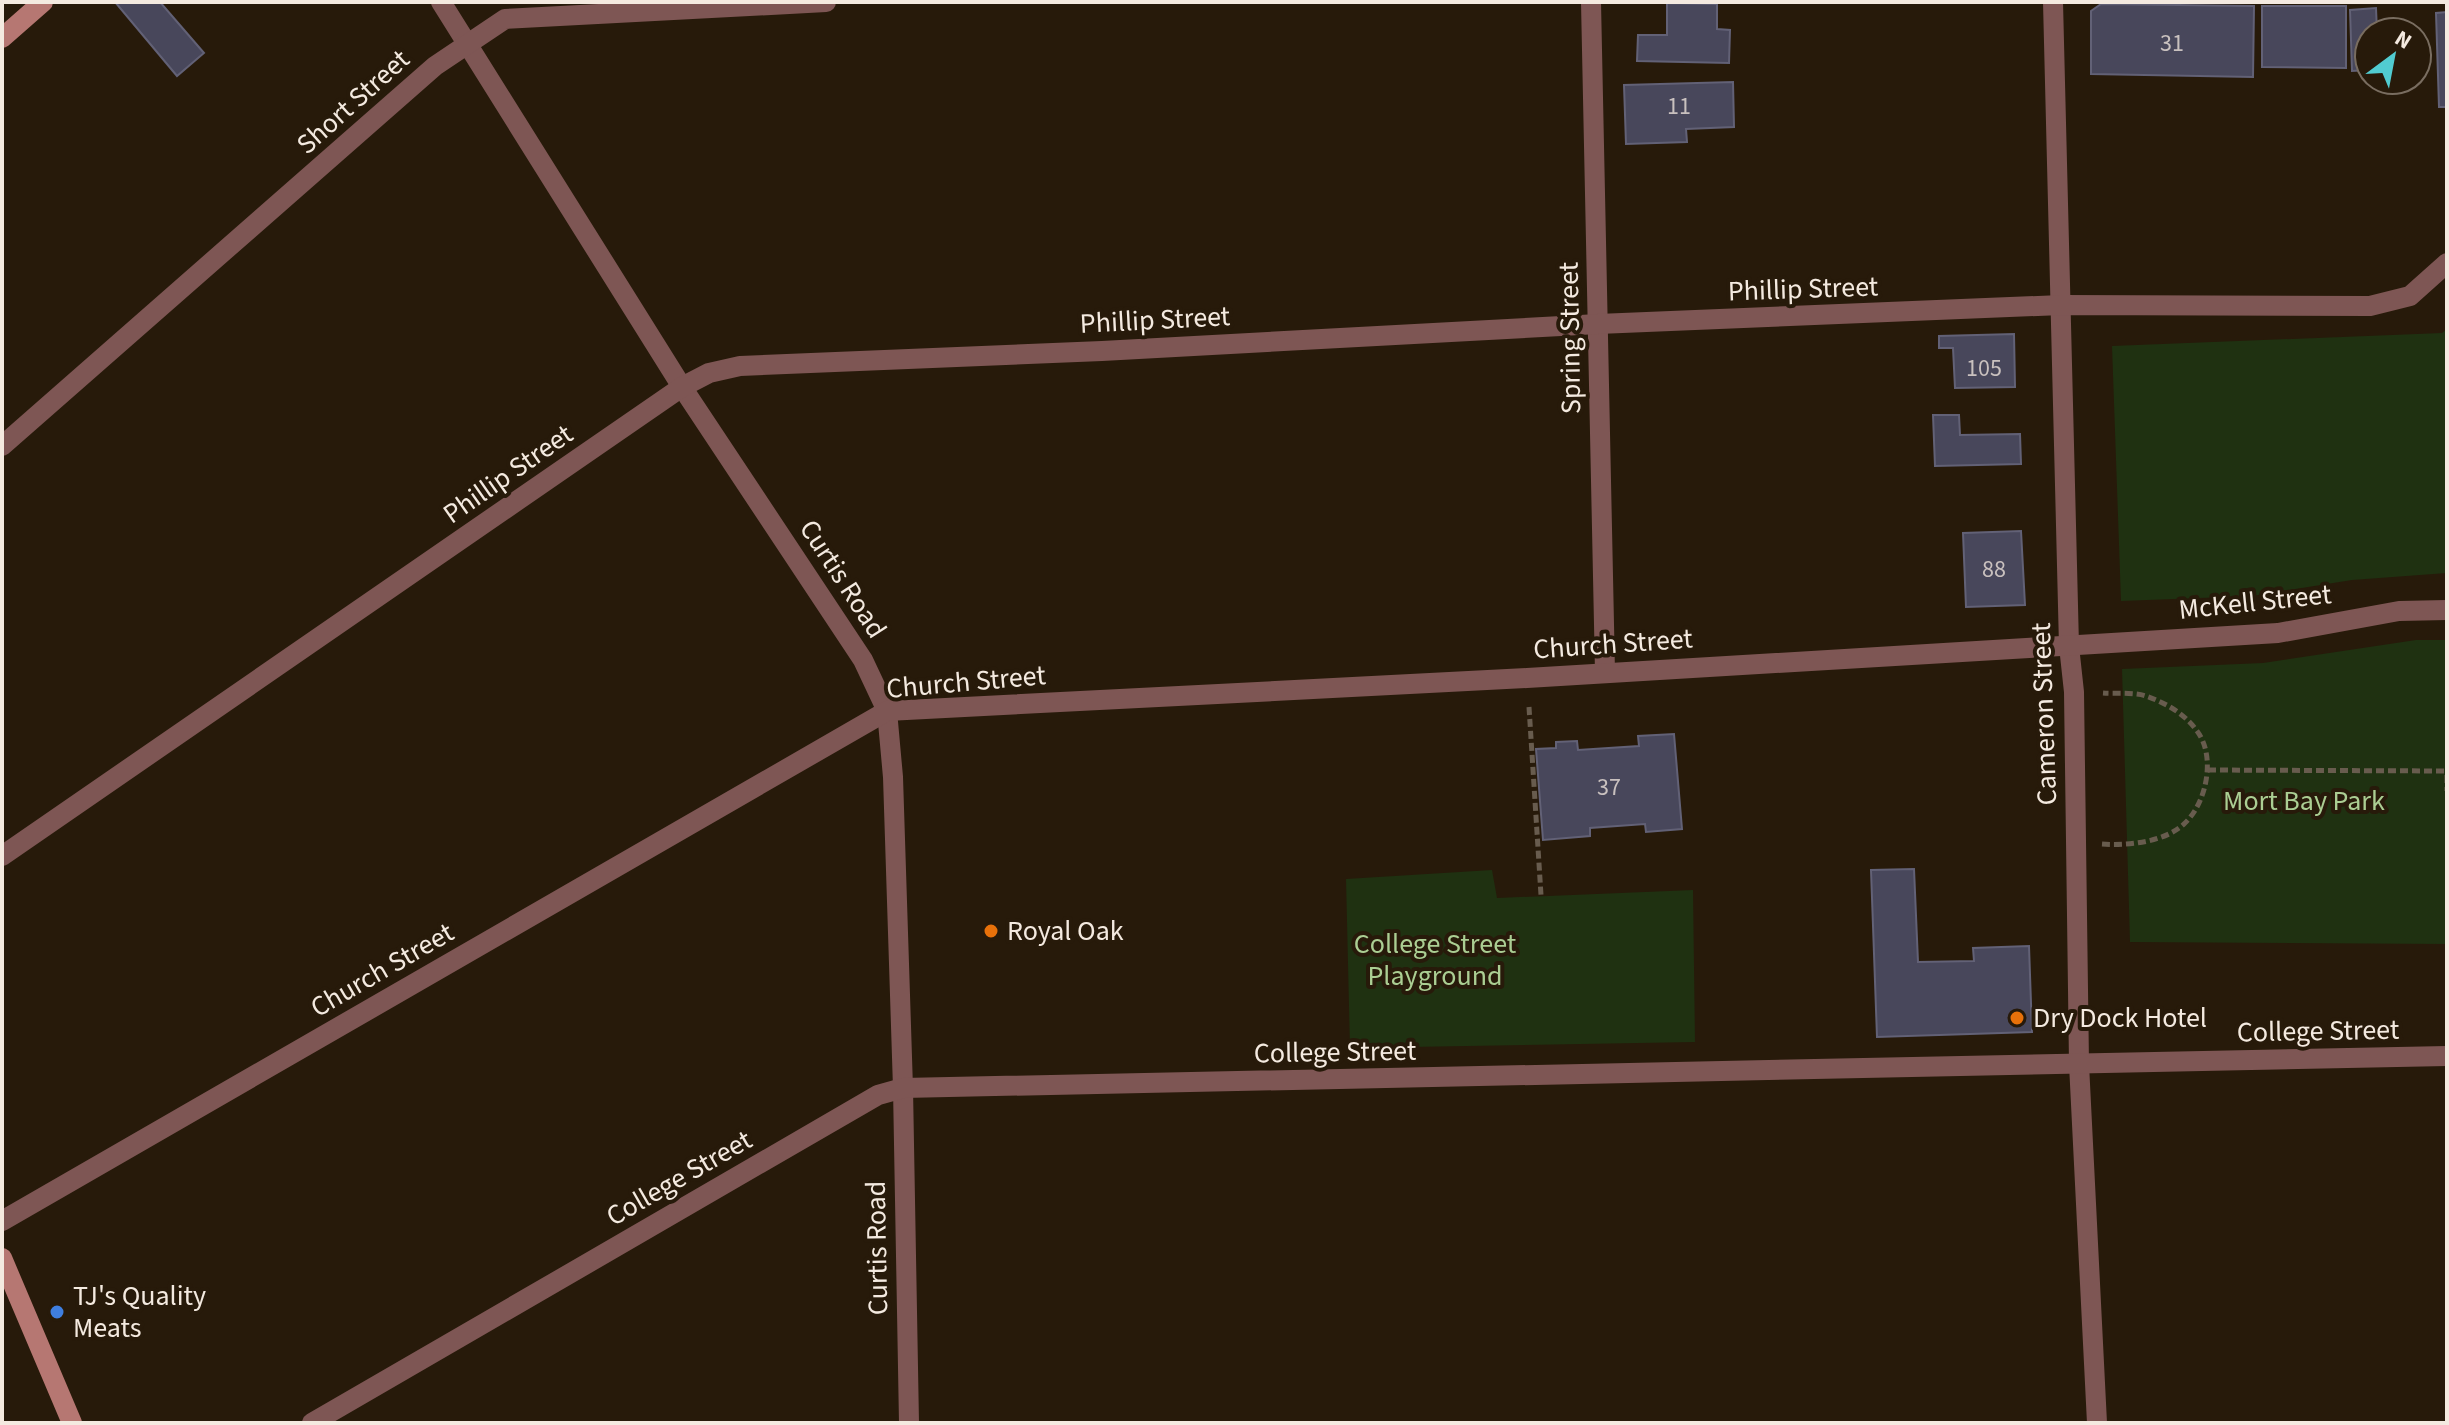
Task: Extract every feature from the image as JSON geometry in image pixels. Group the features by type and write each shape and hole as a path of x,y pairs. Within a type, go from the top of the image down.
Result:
{"street":[{"path":"2,38 43,2"},
{"name":"Curtis Road","path":"441,2 682,387 863,660 887,711 893,777 903,1088 909,1423"},
{"name":"Short Street","path":"2,446 435,66 505,19 826,2"},
{"name":"Spring Street","path":"1591,2 1605,672"},
{"name":"Cameron Street","path":"2053,2 2069,646 2074,692 2079,1064 2097,1423"},
{"name":"Phillip Street","path":"2,856 682,387 709,373 740,366 2061,305 2370,306 2410,296 2447,263"},
{"name":"McKell Street","path":"2069,646 2278,633 2399,611 2447,610"},
{"name":"Church Street","path":"2,1221 887,711 2069,646"},
{"name":"College Street","path":"312,1423 878,1095 903,1088 2447,1056"},
{"path":"2,1258 72,1423"}],"path":[{"path":"1527,678 1541,895"},
{"path":"2074,692 2143,695 2177,710 2199,733 2208,770 2202,798 2185,824 2159,838 2118,846 2076,843"},
{"path":"2208,770 2447,773 2447,791"}],"green space":[{"path":"2447,329 2447,573 2352,580 2252,596 2121,601 2112,346 2442,333"},
{"name":"Mort Bay Park","path":"2416,640 2447,640 2447,944 2130,942 2122,669 2263,663"},
{"name":"College Street Playground","path":"1492,870 1497,898 1693,890 1695,1042 1350,1048 1346,879"}],"building":[{"path":"115,2 160,2 204,53 177,76"},
{"path":"1667,3 1717,4 1717,29 1730,30 1729,63 1637,61 1638,35 1667,35"},
{"path":"2101,4 2254,6 2253,77 2091,74 2091,11"},
{"path":"2262,6 2346,6 2346,68 2262,67"},
{"path":"2376,8 2376,16 2353,16 2352,71 2350,10"},
{"path":"2447,12 2447,107 2439,107 2436,13"},
{"path":"1733,82 1734,127 1686,129 1687,142 1626,144 1624,85"},
{"path":"2014,334 2015,387 1955,388 1953,348 1939,348 1939,336"},
{"path":"1933,415 1959,415 1960,435 2020,434 2021,464 1935,466"},
{"path":"2021,531 2025,605 1966,607 1963,533"},
{"path":"1674,734 1682,829 1646,832 1645,824 1590,828 1590,836 1543,840 1536,749 1556,748 1556,742 1577,741 1578,750 1639,746 1638,736"},
{"path":"1914,869 1918,962 1974,961 1973,948 2029,946 2032,1032 1877,1037 1871,870"}],"place":[{"name":"Royal Oak","path":"991,931"},
{"name":"Dry Dock Hotel","path":"2017,1018"},
{"name":"TJ's Quality Meats","path":"57,1312"}]}
